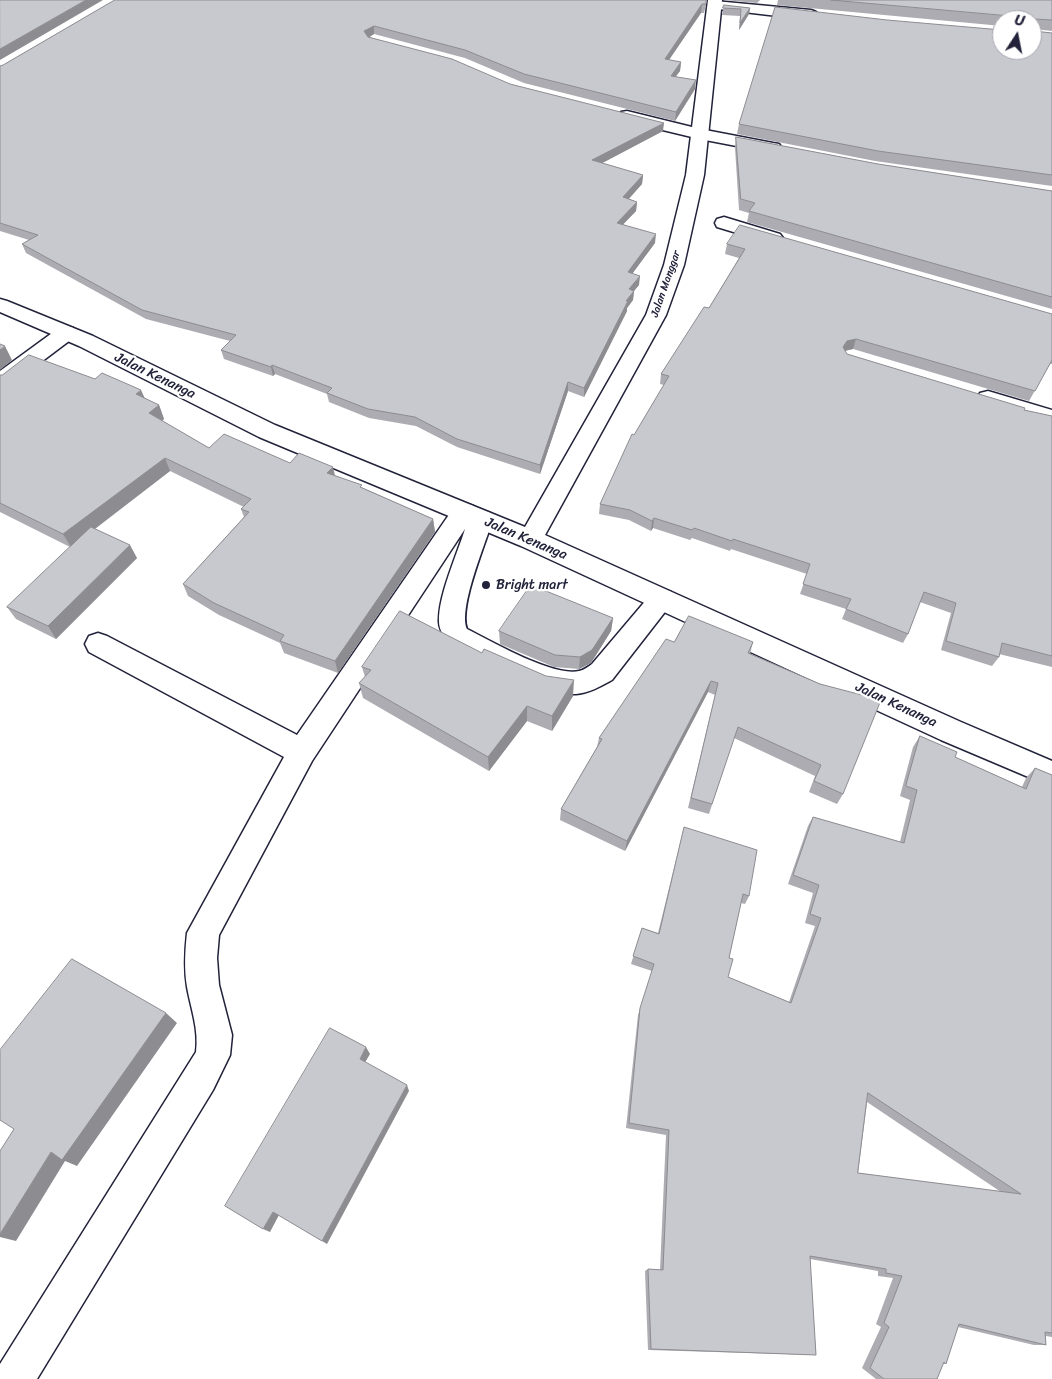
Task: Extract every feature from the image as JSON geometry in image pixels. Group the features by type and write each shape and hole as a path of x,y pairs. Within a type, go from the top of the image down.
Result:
{"main road":[{"path":"715,2 828,17"},
{"name":"Jalan Manggar","path":"530,539 656,315 674,265 687,215 700,134 715,2"},
{"path":"608,111 700,134 788,151"},
{"path":"724,223 790,242"},
{"name":"Jalan Kenanga","path":"0,305 66,333 267,431 530,539 951,731 1052,774"},
{"path":"0,382 66,333"},
{"path":"966,392 1052,418"},
{"path":"472,516 453,604 452,624 457,636 552,681 576,683 590,680 602,672 662,599"},
{"path":"14,1379 196,1087 213,1055 215,1035 203,985 201,958 204,932 302,752 472,516"},
{"path":"98,644 302,752"}],"building":[{"path":"0,0 86,0 0,49"},
{"path":"115,0 706,0 706,4 702,4 665,59 681,62 671,76 696,80 676,112 524,74 465,50 374,26 364,31 368,37 452,59 510,84 664,123 592,160 643,175 623,197 637,202 617,223 656,234 628,272 640,276 629,289 634,291 626,301 628,301 584,388 568,382 540,465 457,439 415,417 368,409 327,393 332,388 272,365 271,367 221,350 236,335 142,310 22,244 38,235 0,223 0,66"},
{"path":"831,0 1052,0 1052,20 1042,19 1042,10 992,10 992,15"},
{"path":"724,5 750,8 740,23 741,9 723,8"},
{"path":"775,7 887,20 992,29 992,60 1042,60 1042,32 1052,33 1052,175 878,151 739,124"},
{"path":"736,137 878,164 1052,191 1052,297 749,211 755,203 741,199"},
{"path":"740,225 1052,314 1052,360 1035,391 856,339 847,341 843,347 847,354 1025,408 1024,410 1052,416 1052,656 1002,643 999,657 946,641 956,603 924,592 908,634 846,609 851,599 803,584 810,564 733,539 732,541 694,528 692,530 654,518 652,521 630,510 600,504 632,434 634,435 669,376 661,374 704,307 709,308 745,249 727,244"},
{"path":"29,355 95,379 102,373 141,390 136,394 159,405 149,413 209,448 224,434 290,463 299,453 333,467 327,473 362,485 360,487 433,519 335,661 280,641 284,635 214,603 183,584 249,512 241,509 251,499 165,458 63,534 0,503 0,375"},
{"path":"91,527 130,545 48,626 7,607"},
{"path":"531,585 613,618 592,650 580,657 555,655 499,631"},
{"path":"400,611 482,653 484,649 546,676 574,680 552,716 527,706 488,757 359,683 371,670 362,667"},
{"path":"689,616 753,642 748,653 820,684 881,700 843,794 814,781 821,765 738,727 712,804 691,798 718,683 711,681 627,841 561,809 602,739 599,738 666,639 674,642"},
{"path":"920,736 957,752 955,757 1026,789 1035,768 1052,775 1052,1333 1045,1332 1046,1345 959,1324 946,1364 944,1362 937,1379 884,1379 870,1368 889,1327 884,1323 902,1276 886,1273 886,1269 810,1256 816,1355 651,1349 648,1269 663,1270 669,1130 629,1123 640,1008 654,964 633,956 642,928 659,934 684,827 757,850 749,896 743,894 729,958 733,959 728,977 791,1003 821,918 810,914 819,885 793,875 813,817 904,843 917,790 906,786","holes":["868,1093 1021,1194 858,1173"]},
{"path":"72,959 166,1013 62,1160 51,1152 0,1234 0,1151 14,1129 0,1120 0,1050"},
{"path":"330,1028 366,1047 360,1059 407,1085 322,1241 273,1212 263,1229 225,1206"}],"place":[{"name":"Bright mart","path":"486,585"}]}
